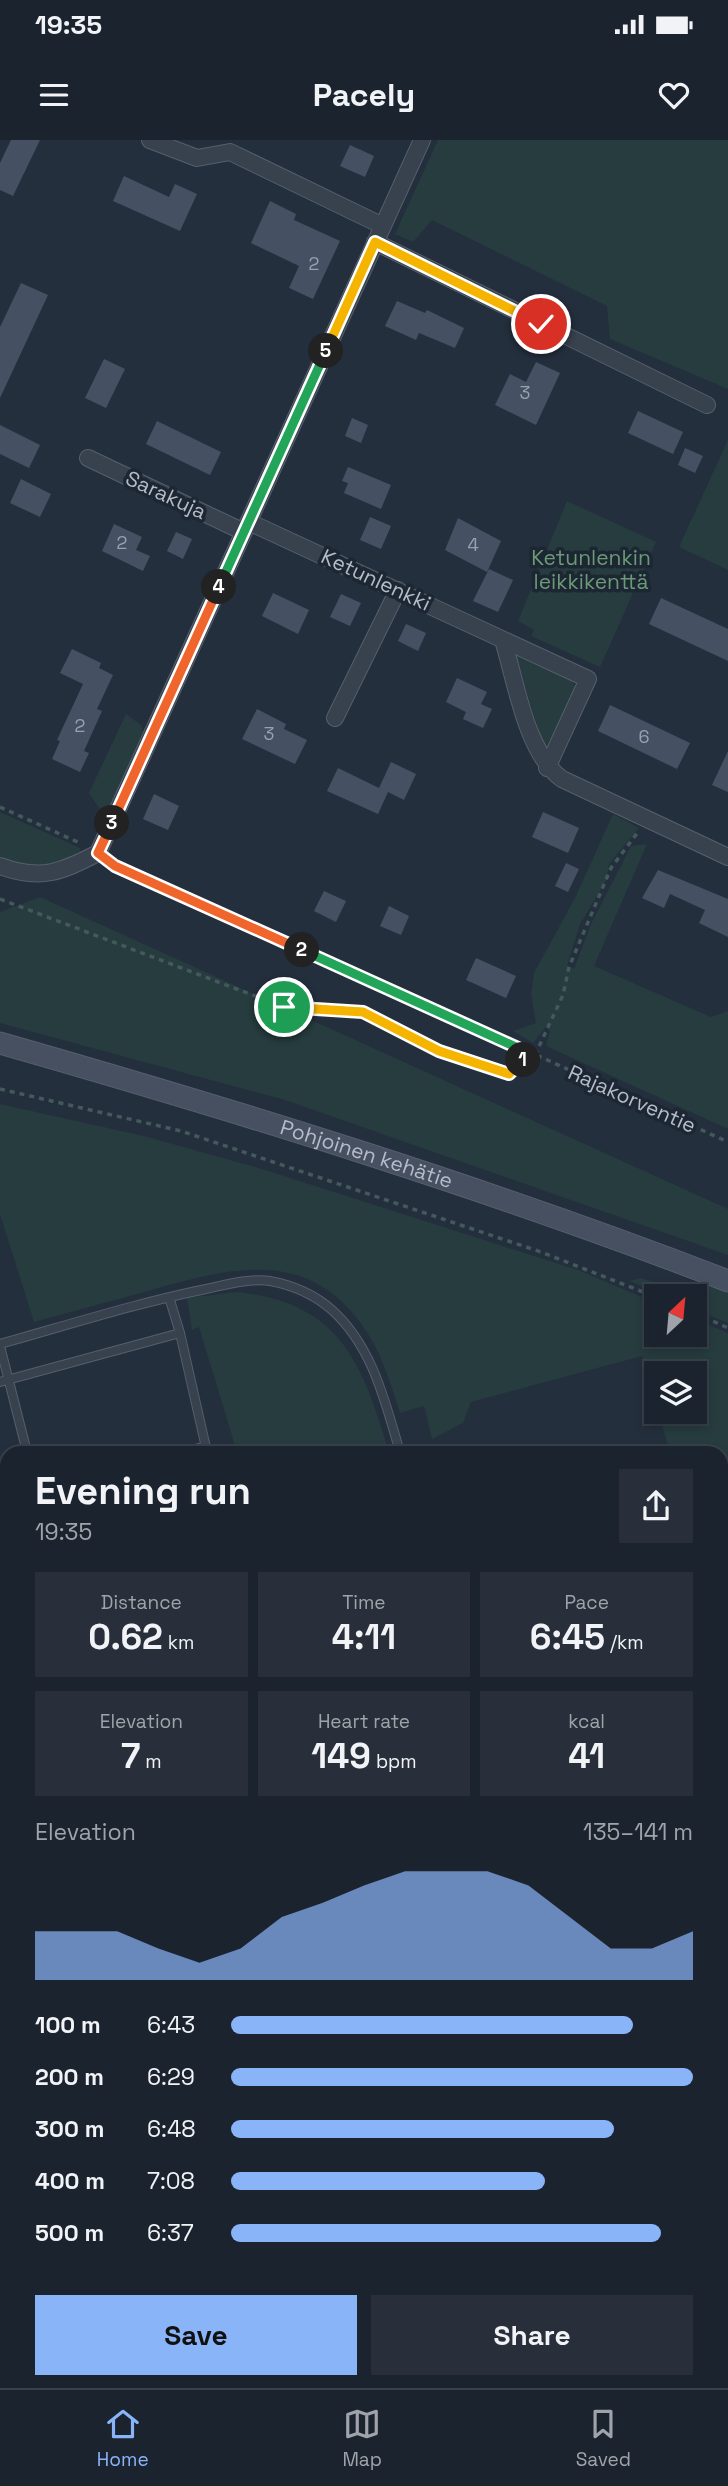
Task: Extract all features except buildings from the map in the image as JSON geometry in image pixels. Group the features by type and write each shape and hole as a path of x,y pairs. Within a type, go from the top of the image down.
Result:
{"main road":[{"name":"Pohjoinen kehätie","path":"0,1043 356,1151 571,1223 728,1281"}],"street":[{"path":"150,140 197,158 229,146 383,226"},
{"path":"0,866 18,873 51,875 98,853 422,140"},
{"path":"375,242 707,405"},
{"name":"Sarakuja","path":"88,458 246,527"},
{"name":"Ketunlenkki","path":"246,527 398,590 588,679 547,768"},
{"path":"335,718 398,590"},
{"path":"503,640 536,750 547,768 562,779 728,857"}],"lane":[{"path":"25,1446 4,1380 0,1345 169,1297 227,1284 268,1281 304,1291 332,1310 356,1339 378,1377 398,1446"},
{"path":"169,1297 180,1332 205,1446"},
{"path":"4,1380 180,1332"}],"path":[{"name":"Rajakorventie","path":"0,807 98,853 115,866 728,1142"},
{"path":"535,1055 563,995 569,967 611,868 632,839 655,822"},
{"path":"0,899 284,1007 363,1012 439,1051 509,1074 529,1053"},
{"path":"0,1090 181,1131 541,1252 644,1292"},
{"path":"707,1318 728,1328"}],"green space":[{"path":"438,140 728,140 728,389 610,339 607,306 432,220 413,242 395,234"},
{"path":"728,440 728,570 679,547"},
{"name":"Ketunlenkin leikkikenttä","path":"567,501 656,542 600,667 531,636 534,630 518,621"},
{"path":"518,655 573,680 575,690 545,749 515,657"},
{"path":"126,714 141,725 143,732 108,810 99,808 89,793"},
{"path":"0,812 80,848 80,851 41,865 21,864 0,858"},
{"path":"613,814 639,828 609,864 606,881 580,924 567,966 574,969 591,924 631,846 647,844 594,966 711,1017 728,1011 728,1129 546,1046 550,1031 546,1027 533,1043 513,1031 536,1023 531,994 534,973 575,898"},
{"path":"40,897 728,1209 728,1255 285,1100 0,1023 0,912"},
{"path":"0,1104 144,1136 262,1169 578,1270 644,1298 644,1348 707,1348 707,1324 728,1333 728,1446 668,1446 662,1424 707,1424 707,1361 644,1363 642,1356 471,1402 463,1423 432,1439 424,1406 400,1413 380,1356 362,1325 340,1300 315,1283 290,1273 235,1271 206,1276 34,1322 0,1214"},
{"path":"641,1278 659,1284 644,1284 644,1287 630,1281"},
{"path":"709,1286 728,1293 728,1323 707,1314"},
{"path":"237,1292 272,1298 301,1309 324,1324 342,1343 356,1365 387,1446 235,1446 199,1327 192,1330 187,1298"}],"route":[{"path":"284,1007 363,1012 439,1051 509,1074 529,1053 115,866 98,853 375,242 541,324"}]}
